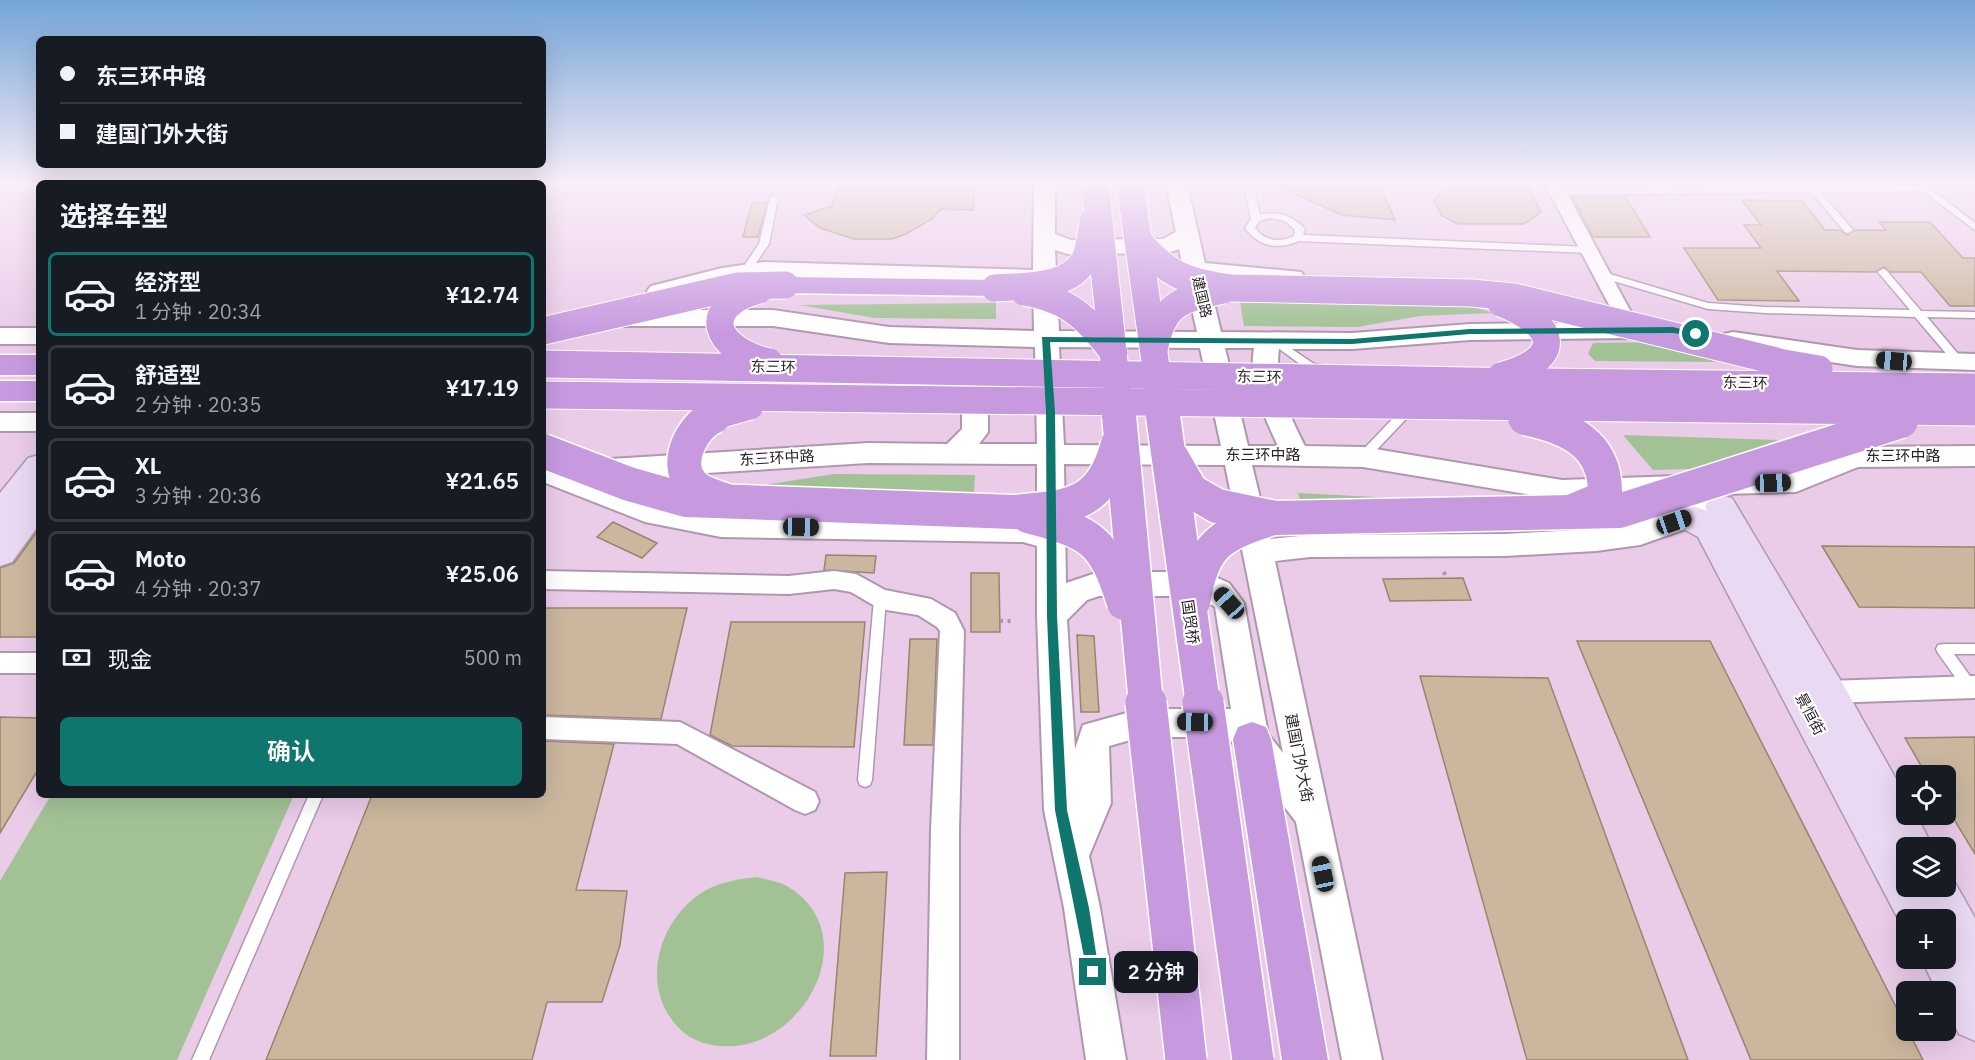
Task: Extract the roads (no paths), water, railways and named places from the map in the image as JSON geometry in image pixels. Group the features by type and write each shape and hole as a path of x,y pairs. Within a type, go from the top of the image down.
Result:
{"highway":[{"path":"546,323 738,286 995,288 1028,286 1060,280 1083,262 1089,233"},
{"path":"1100,233 1114,353 1140,650 1186,1060"},
{"name":"国贸桥","path":"1137,233 1253,1060"},
{"path":"1138,240 1154,260 1180,279 1231,288 1471,293 1514,297 1928,399"},
{"path":"785,285 754,291 730,303 723,312 721,321 724,338 748,357 825,383"},
{"path":"995,288 1061,299 1076,309 1114,353"},
{"path":"1153,353 1161,321 1170,309 1187,300 1231,288"},
{"path":"1469,381 1520,371 1537,362 1544,355 1547,344 1545,335 1526,314 1513,307 1471,293"},
{"name":"东三环","path":"546,364 825,383 1440,405 1928,399 1975,387"},
{"path":"0,365 36,365"},
{"name":"东三环","path":"546,395 825,383 1618,381 1928,399 1975,412"},
{"path":"731,503 700,491 690,482 686,472 687,443 696,428 710,417 825,383"},
{"path":"0,391 36,391"},
{"path":"1165,438 1177,470 1191,491 1217,506 1275,518 1619,511 1866,431 1928,399"},
{"path":"1440,405 1547,422 1562,427 1583,439 1597,455 1608,480 1605,494 1597,501 1569,512"},
{"path":"546,465 629,484 686,500 1014,512 1066,507 1087,499 1101,487 1114,464 1120,434"},
{"path":"1014,512 1073,531 1086,537 1105,553 1140,650"},
{"path":"1190,622 1195,582 1210,546 1239,529 1275,518"},
{"path":"1252,739 1305,1060"}],"main road":[{"path":"0,553 36,472"},
{"name":"景恒街","path":"1705,512 1828,692 1907,837"},
{"name":"景恒街","path":"1705,512 1710,528 1916,909"},
{"path":"1940,897 1975,961"},
{"path":"1949,969 1975,1018"}],"street":[{"path":"1044,233 1045,339 1050,412 1052,616 1061,810 1082,908 1106,1060"},
{"path":"1580,233 1624,316"},
{"path":"1044,237 1068,247 1168,246 1188,234"},
{"name":"建国路","path":"1188,234 1237,455"},
{"path":"546,322 722,275 764,269 1044,276"},
{"path":"1196,269 1316,278 1488,283 1552,294 1673,330 1857,358 1967,362"},
{"path":"546,323 773,318 889,335 1045,339 1352,341 1470,332 1673,330"},
{"path":"0,336 36,336"},
{"path":"945,336 975,362 975,432 954,453"},
{"path":"1271,340 1263,357 1278,422 1296,456"},
{"path":"0,422 36,422"},
{"name":"东三环中路","path":"546,465 868,453 1363,457 1562,490 1796,482 1847,447 1975,456"},
{"name":"建国门外大街","path":"1237,455 1362,1060"},
{"path":"546,466 645,511 721,526 1023,531 1052,540"},
{"path":"1258,551 1310,546 1505,545 1596,540 1640,534 1796,482"},
{"path":"546,580 789,585 834,580 856,583 880,599 923,606 946,620 952,631 945,830 943,1060"},
{"path":"1052,616 1077,591 1099,584 1203,584 1218,591 1229,603 1252,739"},
{"path":"0,663 36,663"},
{"path":"1828,692 1972,687"},
{"path":"1071,855 1094,803 1091,750 1095,735 1141,723 1232,723 1252,739 1311,817"},
{"path":"546,728 680,733 805,801"}],"lane":[{"path":"748,272 749,266 764,244 766,233"},
{"path":"1253,233 1270,243 1287,243 1298,238 1589,250"},
{"path":"1298,238 1299,233"},
{"path":"1883,272 1919,315 1967,362"},
{"path":"1603,275 1708,306 1765,310 1975,315"},
{"path":"1271,340 1312,368 1471,370 1487,415 1324,416 1312,368"},
{"path":"1363,457 1403,416"},
{"path":"865,780 880,599"},
{"path":"1972,687 1943,649 1975,649"},
{"path":"200,1060 315,798"}]}
